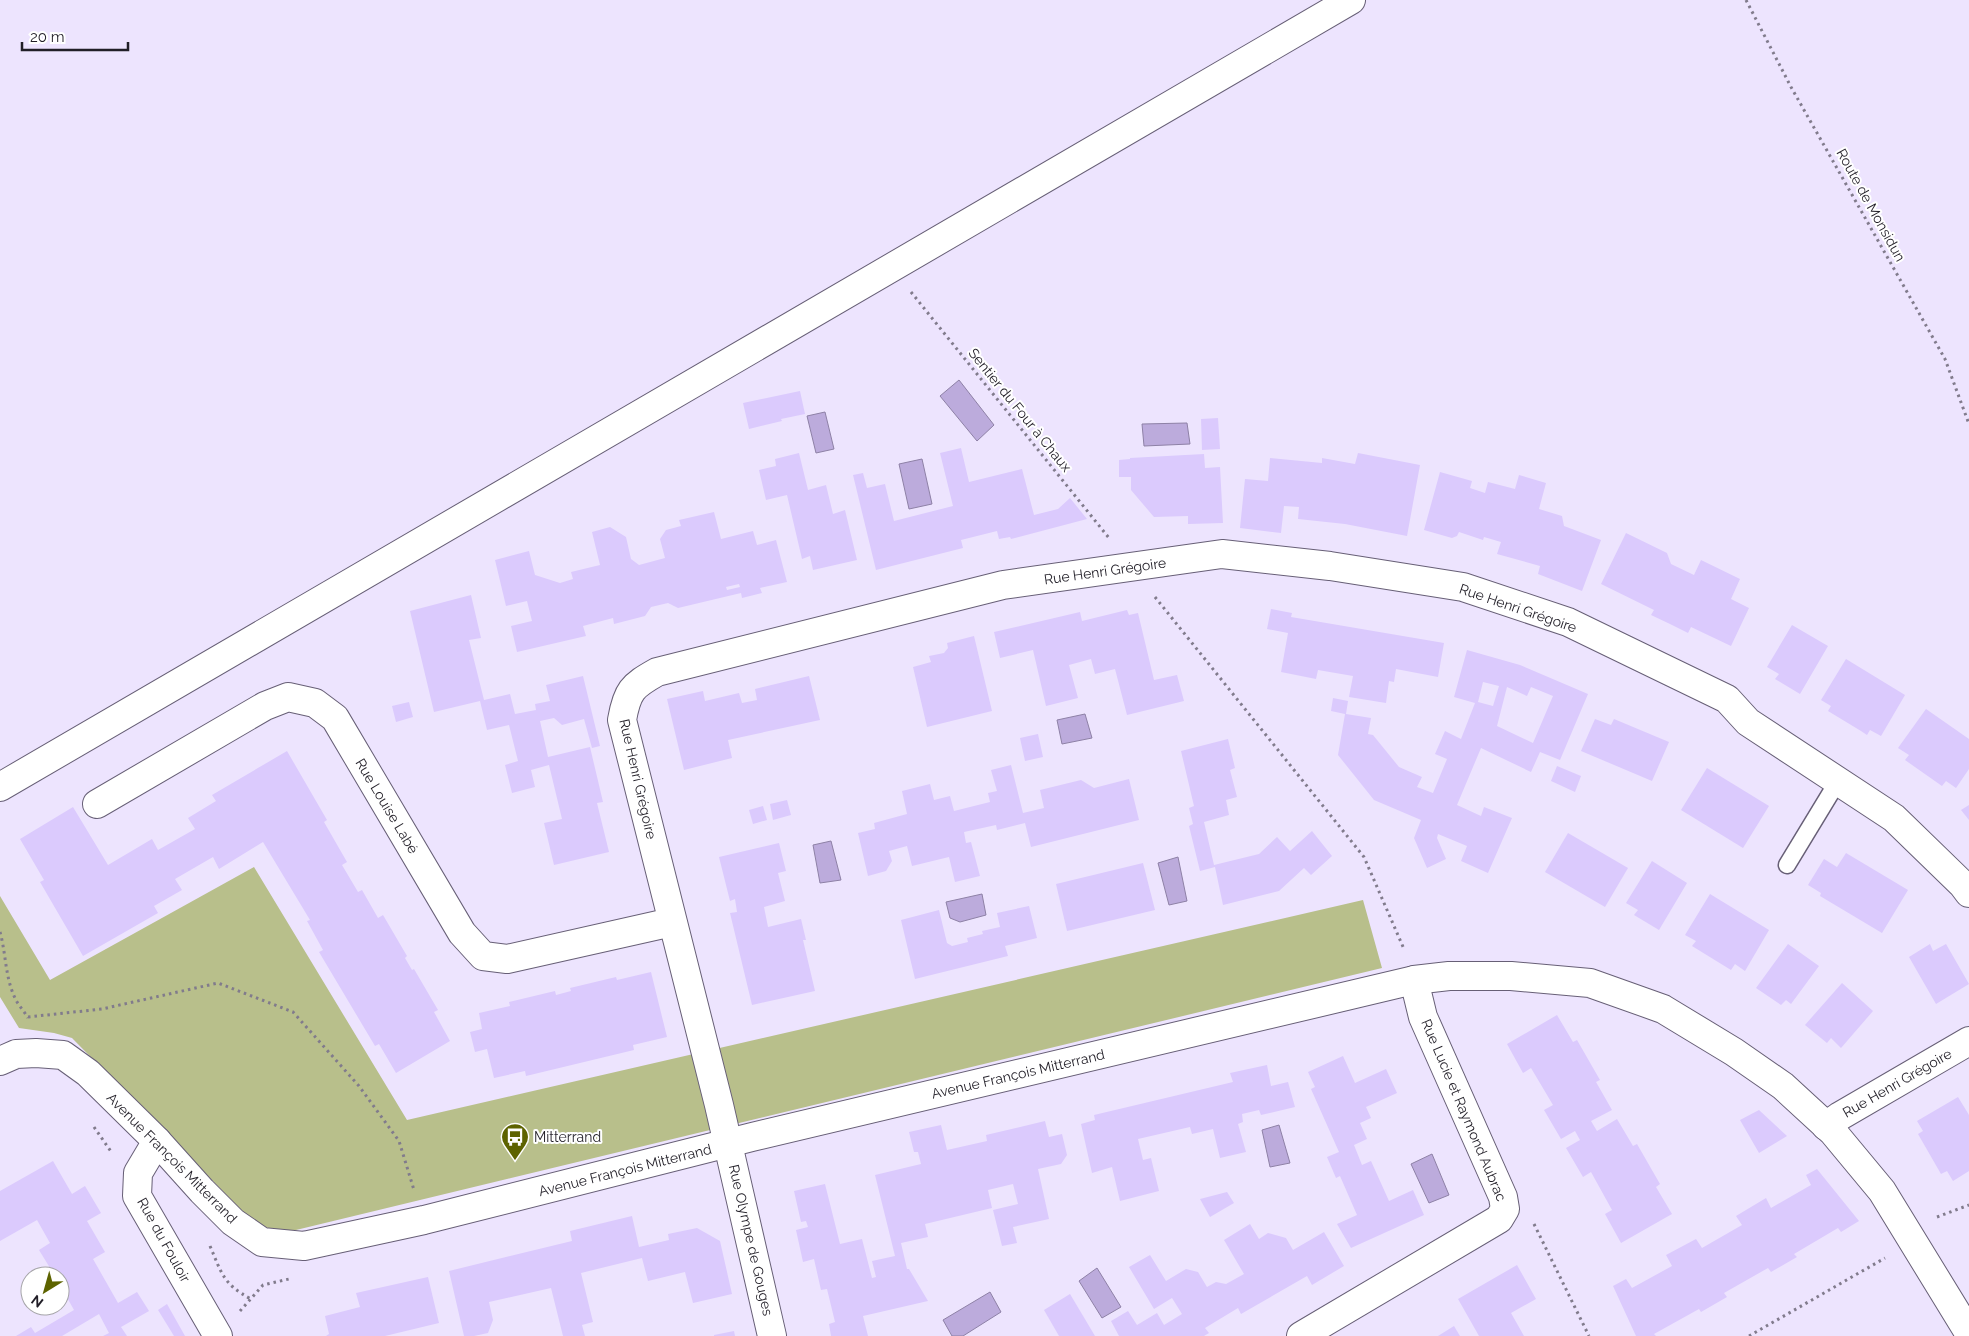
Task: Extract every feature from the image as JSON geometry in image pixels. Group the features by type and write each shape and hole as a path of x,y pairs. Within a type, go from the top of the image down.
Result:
{"street":[{"path":"0,787 1351,0"},
{"name":"Rue Henri Grégoire","path":"728,1143 622,720 625,702 637,683 658,672 1003,585 1222,554 1330,566 1464,587 1568,622 1727,699 1748,722 1894,818 1969,893"},
{"name":"Rue Louise Labé","path":"97,804 265,706 288,698 315,703 335,718 462,933 484,956 507,959 672,922"},
{"name":"Avenue François Mitterrand","path":"0,1061 16,1054 63,1055 88,1072 157,1141 227,1216 262,1242 304,1246 424,1220 728,1143 1414,980 1449,976 1511,976 1590,983 1663,1009 1734,1052 1782,1086 1833,1132 1882,1190 1969,1333"},
{"name":"Rue Lucie et Raymond Aubrac","path":"1301,1336 1499,1219 1505,1209 1503,1197 1423,1017 1414,980"},
{"name":"Rue Henri Grégoire","path":"1826,1126 1969,1041"},
{"name":"Rue du Fouloir","path":"157,1141 138,1174 138,1196 218,1336"},
{"name":"Rue Olympe de Gouges","path":"728,1143 772,1336"}],"lane":[{"path":"1787,865 1838,781"}],"path":[{"name":"Route de Monsidun","path":"1746,0 1791,87 1945,359 1969,424"},
{"name":"Sentier du Four à Chaux","path":"906,286 1111,540"},
{"path":"1152,593 1364,857 1406,953 1414,980"},
{"path":"0,932 4,943 7,970 15,998 28,1017 36,1053"},
{"path":"28,1017 102,1009 218,983 293,1012 359,1086 398,1141 424,1220"},
{"path":"1749,1336 1886,1258 1906,1229 1969,1205"},
{"path":"1505,1209 1532,1219 1589,1336"}],"green space":[{"path":"254,867 407,1120 1363,900 1382,968 296,1230 275,1230 255,1224 72,1038 54,1033 19,1028 0,997 0,896 50,980"}],"shaded area":[{"path":"959,380 994,425 977,441 940,396"},
{"path":"825,412 834,449 816,453 807,416"},
{"path":"1187,423 1190,444 1144,446 1142,424"},
{"path":"922,459 932,504 909,509 899,464"},
{"path":"1085,714 1092,738 1062,744 1057,720"},
{"path":"831,841 841,880 820,883 813,845"},
{"path":"1178,857 1187,901 1169,905 1158,863"},
{"path":"982,894 986,915 960,922 950,918 946,902"},
{"path":"1279,1125 1290,1163 1270,1167 1262,1130"},
{"path":"1432,1154 1449,1195 1429,1203 1411,1164"},
{"path":"1097,1268 1121,1307 1102,1318 1079,1281"},
{"path":"990,1292 1001,1312 963,1336 952,1336 943,1320"}],"building":[{"path":"800,391 805,414 749,429 743,403"},
{"path":"1218,418 1220,449 1202,450 1201,419"},
{"path":"961,448 969,482 1022,469 1034,515 1058,509 1070,498 1087,519 1011,539 1010,537 999,539 997,531 961,540 963,548 876,570 853,475 863,473 867,488 885,484 894,521 953,506 940,453"},
{"path":"799,453 808,490 826,485 833,514 845,510 857,560 813,570 810,556 802,559 787,495 766,500 759,470 776,466 775,459"},
{"path":"1358,453 1420,465 1407,536 1345,524 1298,519 1299,507 1284,506 1281,533 1240,528 1245,479 1268,481 1270,458 1322,463 1322,458 1355,464"},
{"path":"1204,454 1205,468 1220,467 1223,523 1188,524 1188,516 1154,517 1131,490 1131,477 1119,477 1119,460"},
{"path":"1440,472 1472,481 1470,488 1485,493 1488,482 1515,489 1519,475 1546,483 1539,509 1562,516 1564,526 1601,540 1582,591 1538,574 1540,566 1497,554 1501,542 1484,537 1483,540 1459,532 1457,536 1452,538 1424,530"},
{"path":"714,512 721,539 753,531 757,545 776,540 787,582 760,588 762,593 742,598 741,593 678,608 668,603 651,607 645,616 614,624 613,618 583,626 586,636 517,652 511,626 532,621 527,601 506,606 495,560 529,551 535,575 560,583 573,579 571,572 600,565 592,532 610,527 626,537 631,559 639,565 665,558 660,539 666,530 681,526 679,520","holes":["739,584 740,587 727,590 726,587"]},
{"path":"1626,533 1667,553 1671,564 1694,575 1701,560 1740,579 1731,599 1749,608 1731,646 1691,627 1688,633 1651,615 1654,610 1601,584"},
{"path":"471,595 481,638 469,640 484,700 510,694 515,714 536,710 535,704 550,701 546,685 583,676 600,746 592,748 584,719 562,725 554,718 540,721 548,757 590,747 603,802 597,803 609,852 554,865 544,823 562,819 549,765 531,770 535,787 512,793 505,765 518,761 509,725 487,730 480,701 434,712 410,611"},
{"path":"1271,609 1292,613 1291,617 1444,643 1438,677 1396,669 1394,682 1389,681 1386,703 1349,697 1353,676 1318,670 1316,679 1281,672 1288,633 1267,629"},
{"path":"1127,610 1129,615 1138,613 1154,680 1177,675 1184,701 1127,715 1115,669 1095,674 1091,659 1069,665 1078,698 1046,706 1033,650 1000,658 994,632 1080,612 1082,621"},
{"path":"1792,625 1828,646 1800,694 1775,679 1779,674 1767,667"},
{"path":"974,636 992,711 927,727 913,667 931,662 929,656 944,653 948,648 947,643"},
{"path":"1467,650 1520,665 1588,694 1560,760 1540,752 1531,772 1481,748 1457,805 1481,816 1484,807 1512,818 1488,873 1461,861 1467,846 1438,834 1437,838 1446,859 1427,868 1414,838 1421,820 1374,800 1338,755 1345,714 1331,711 1333,698 1348,701 1346,714 1371,718 1368,734 1373,735 1399,767 1422,777 1417,787 1433,793 1447,759 1435,754 1445,731 1461,739 1475,703 1454,697","holes":["1483,682 1499,686 1493,706 1478,702","1507,687 1527,696 1531,687 1553,696 1533,743 1497,726"]},
{"path":"1846,659 1905,695 1881,736 1870,730 1867,735 1828,711 1831,706 1821,700"},
{"path":"809,676 820,720 728,740 732,758 684,770 667,699 703,691 705,701 739,693 742,703 757,700 755,689"},
{"path":"409,702 413,717 396,722 392,706"},
{"path":"1926,709 1969,739 1969,769 1956,788 1946,781 1942,786 1905,760 1909,755 1898,748"},
{"path":"1595,719 1611,725 1614,719 1669,742 1652,781 1581,751"},
{"path":"1038,734 1043,757 1025,761 1020,738"},
{"path":"1228,739 1235,768 1230,770 1237,797 1226,800 1229,815 1204,822 1214,865 1259,854 1277,837 1290,851 1312,831 1332,856 1311,875 1304,868 1279,891 1223,905 1215,867 1200,871 1189,826 1193,824 1189,808 1194,806 1181,751"},
{"path":"287,751 327,820 324,822 347,862 342,865 358,892 362,890 378,918 383,915 407,956 405,958 412,970 414,969 438,1010 434,1012 450,1041 396,1073 379,1044 375,1046 319,952 323,950 307,921 310,920 263,842 219,869 213,857 175,879 182,890 154,906 158,913 83,956 40,882 44,880 20,839 73,807 108,865 152,839 158,850 195,829 188,818 216,801 212,795"},
{"path":"1011,765 1023,813 1044,808 1040,790 1081,780 1094,788 1129,779 1139,820 1031,847 1025,823 997,830 996,825 964,832 966,843 971,842 980,876 955,882 949,857 912,866 907,846 889,851 892,861 886,871 868,876 858,833 875,829 874,823 907,814 902,791 930,784 934,800 950,796 954,811 990,802 988,793 997,791 991,770"},
{"path":"1557,766 1581,776 1575,792 1551,781"},
{"path":"1707,768 1769,806 1743,848 1681,810"},
{"path":"787,800 791,815 773,820 770,804"},
{"path":"1969,805 1969,820 1961,810"},
{"path":"763,806 767,820 753,824 749,810"},
{"path":"1568,833 1628,868 1605,907 1545,872"},
{"path":"779,843 786,871 778,873 785,901 764,907 768,927 801,919 806,940 803,940 815,991 752,1005 730,913 737,912 735,899 730,901 719,857"},
{"path":"1846,853 1908,890 1882,933 1820,896 1821,893 1808,885 1824,859 1837,867"},
{"path":"1652,861 1687,883 1659,930 1634,915 1638,910 1626,903"},
{"path":"1143,863 1155,910 1067,931 1056,884"},
{"path":"1710,894 1769,930 1745,971 1735,964 1731,970 1692,946 1696,941 1685,935"},
{"path":"1029,906 1037,938 1005,946 1008,956 915,979 901,920 939,910 947,943 952,946 968,942 967,938 983,934 982,931 1000,927 997,913"},
{"path":"1788,944 1819,966 1791,1004 1786,1000 1781,1005 1756,988"},
{"path":"1930,944 1933,951 1946,944 1969,984 1936,1004 1909,957"},
{"path":"651,972 667,1037 633,1045 634,1050 526,1076 525,1071 494,1078 487,1049 475,1052 470,1032 482,1029 479,1013 510,1006 509,1002 555,991 556,995 571,991 570,988 616,977 617,980"},
{"path":"1842,983 1873,1011 1841,1048 1831,1038 1827,1043 1805,1025"},
{"path":"1557,1015 1573,1042 1577,1040 1600,1080 1596,1082 1612,1110 1591,1121 1597,1131 1617,1119 1633,1146 1637,1144 1660,1184 1656,1187 1672,1214 1621,1243 1605,1214 1612,1210 1591,1172 1583,1177 1566,1148 1580,1140 1575,1131 1561,1139 1544,1110 1553,1105 1531,1068 1523,1073 1507,1044"},
{"path":"1343,1056 1355,1083 1386,1069 1397,1093 1366,1107 1371,1118 1360,1123 1367,1139 1354,1145 1362,1165 1371,1161 1389,1201 1413,1190 1424,1215 1351,1248 1337,1224 1357,1215 1340,1176 1336,1178 1327,1157 1339,1152 1311,1089 1315,1087 1308,1072"},
{"path":"1267,1065 1271,1086 1288,1082 1295,1107 1261,1115 1259,1110 1242,1114 1243,1122 1238,1124 1246,1152 1220,1158 1213,1129 1192,1134 1190,1127 1138,1139 1143,1160 1151,1158 1159,1191 1120,1201 1112,1167 1092,1173 1081,1124 1095,1120 1094,1115 1233,1082 1230,1073"},
{"path":"1958,1097 1969,1115 1969,1171 1953,1181 1947,1171 1941,1174 1918,1134 1923,1131 1917,1121"},
{"path":"1759,1110 1787,1136 1759,1153 1740,1120"},
{"path":"1045,1121 1049,1137 1062,1134 1067,1155 1061,1164 1038,1169 1049,1219 1013,1227 1017,1243 1002,1246 993,1210 1018,1204 1013,1184 988,1190 992,1208 925,1224 928,1237 901,1243 907,1269 909,1269 928,1301 863,1316 868,1336 831,1336 829,1324 835,1322 827,1289 821,1290 814,1259 803,1262 796,1230 808,1227 806,1221 801,1222 794,1191 825,1184 840,1244 862,1239 872,1278 876,1277 872,1261 895,1256 875,1175 921,1164 918,1152 914,1152 909,1132 941,1125 947,1150 987,1141 986,1135"},
{"path":"53,1161 72,1194 85,1186 101,1213 87,1221 105,1252 93,1259 118,1303 137,1292 149,1311 121,1327 127,1336 103,1336 109,1333 99,1314 62,1336 16,1336 31,1327 35,1333 64,1316 70,1316 70,1312 74,1310 70,1303 70,1266 49,1266 39,1250 50,1243 37,1220 0,1241 0,1191"},
{"path":"1817,1169 1859,1221 1841,1232 1838,1228 1794,1254 1797,1257 1771,1272 1768,1268 1724,1293 1727,1297 1701,1312 1699,1309 1654,1334 1656,1336 1636,1336 1613,1286 1626,1279 1632,1288 1672,1266 1666,1255 1696,1239 1702,1248 1742,1225 1736,1216 1766,1198 1771,1208 1811,1185 1806,1175"},
{"path":"1227,1192 1234,1203 1210,1217 1200,1199"},
{"path":"632,1216 639,1247 669,1240 668,1234 697,1228 720,1241 732,1294 693,1303 685,1272 648,1281 642,1258 581,1273 593,1322 582,1325 585,1336 563,1336 551,1288 489,1302 493,1320 488,1333 464,1336 449,1271 572,1241 570,1231"},
{"path":"1250,1224 1259,1239 1268,1233 1286,1238 1293,1250 1324,1232 1344,1266 1312,1285 1307,1276 1241,1314 1238,1308 1205,1328 1209,1333 1204,1336 1119,1336 1111,1321 1128,1311 1137,1325 1157,1313 1164,1325 1182,1314 1172,1298 1154,1309 1129,1267 1150,1255 1166,1281 1186,1269 1198,1272 1207,1287 1216,1282 1226,1284 1244,1274 1224,1240"},
{"path":"1517,1265 1536,1299 1511,1313 1524,1336 1479,1336 1458,1299"},
{"path":"428,1277 439,1323 385,1336 326,1336 329,1334 325,1316 360,1307 356,1293"},
{"path":"1070,1294 1095,1336 1059,1336 1044,1310"},
{"path":"167,1304 185,1336 174,1336 158,1310"},
{"path":"1454,1326 1460,1336 1438,1336"},
{"path":"734,1331 735,1336 714,1336 714,1335"}],"place":[{"name":"Mitterrand","path":"515,1161"}]}
